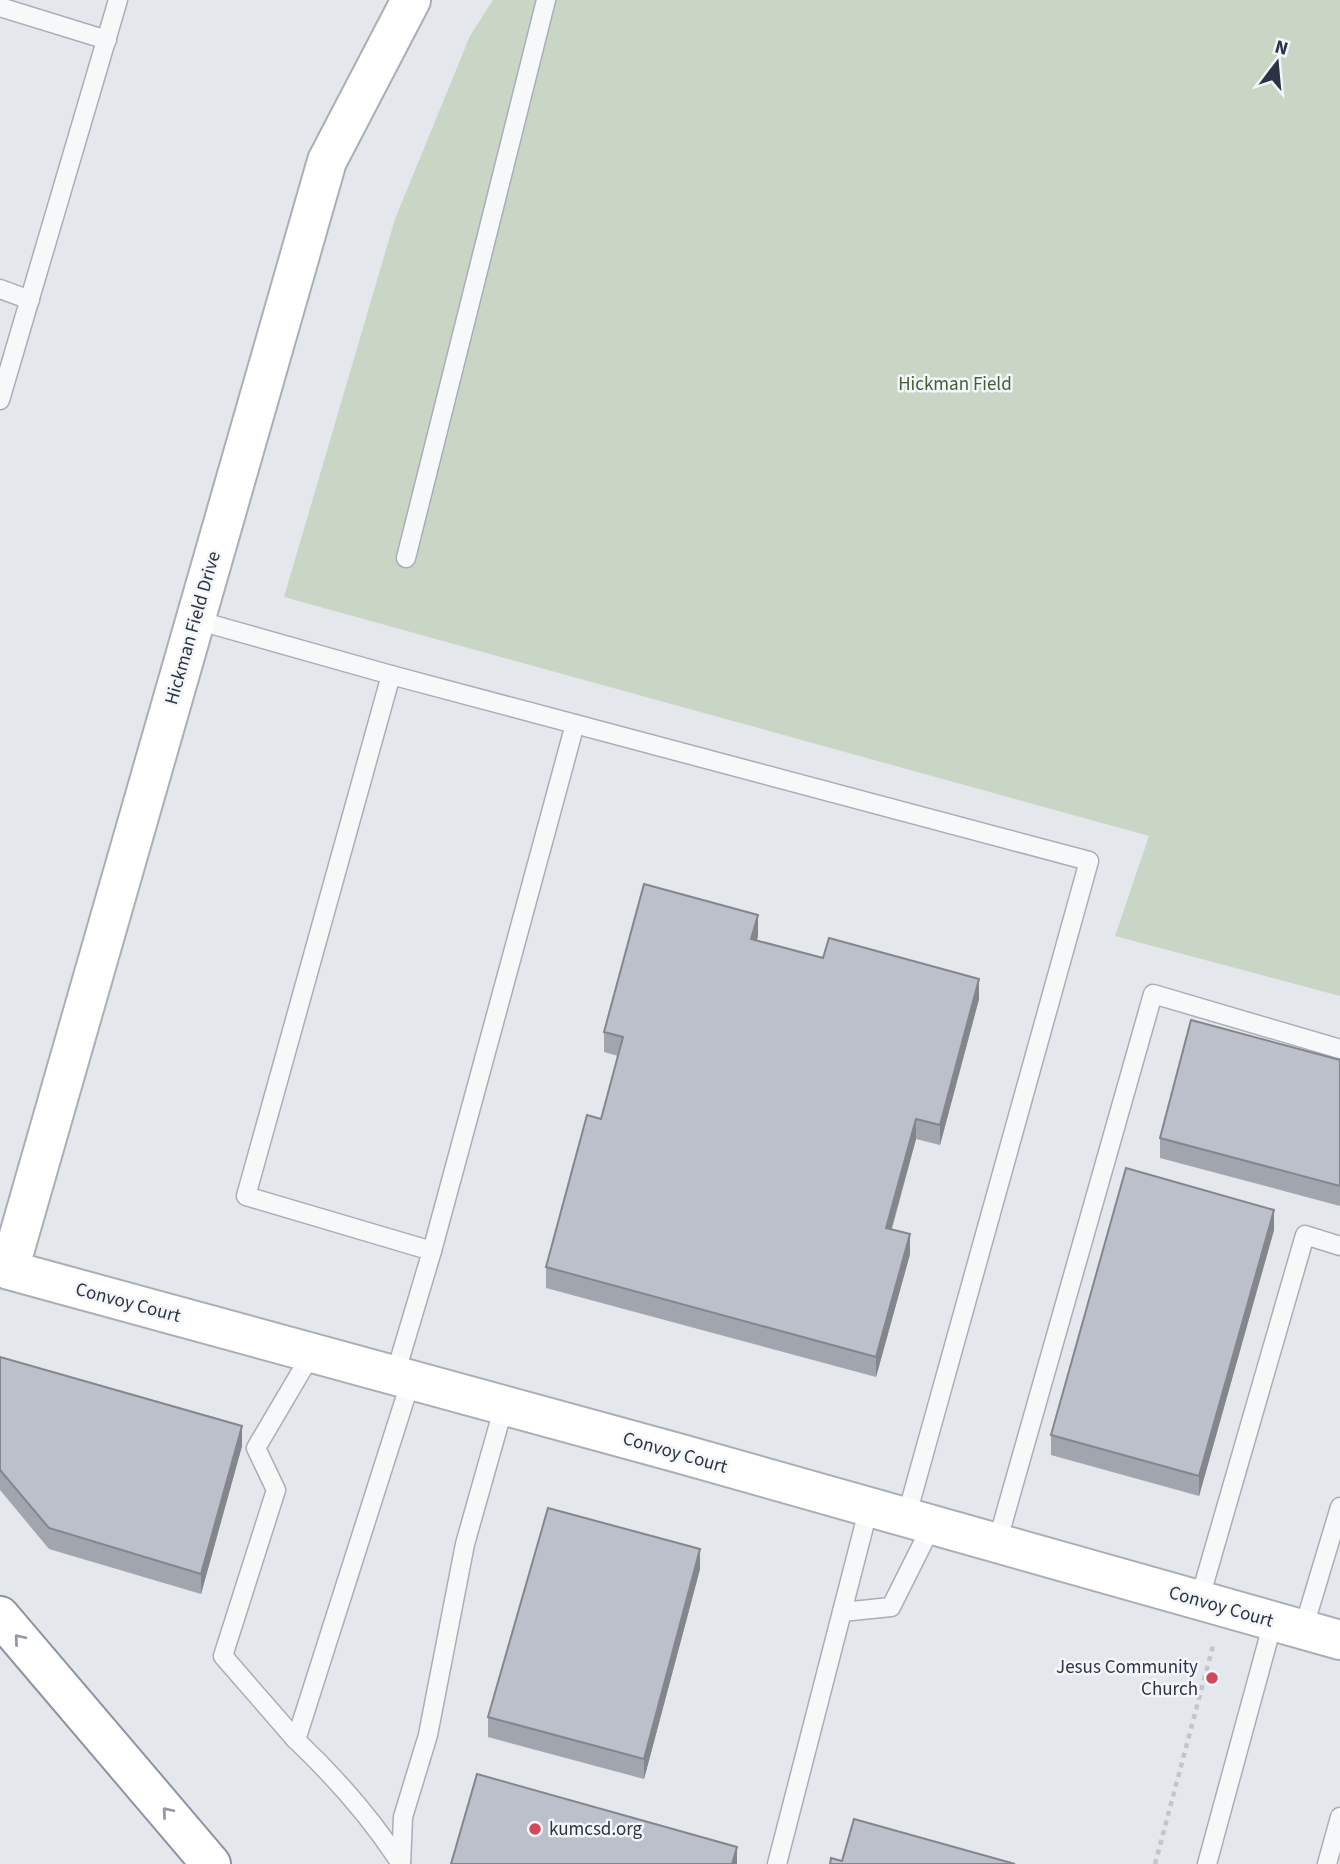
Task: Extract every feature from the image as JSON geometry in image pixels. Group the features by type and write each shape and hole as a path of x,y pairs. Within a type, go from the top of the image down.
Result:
{"main road":[{"name":"Hickman Field Drive","path":"5,1269 327,161 411,0"},
{"name":"Convoy Court","path":"5,1269 870,1507 1340,1640"},
{"path":"0,1616 211,1864"}],"lane":[{"path":"0,400 118,0"},
{"path":"406,558 546,0"},
{"path":"0,7 107,40"},
{"path":"0,289 30,300"},
{"path":"195,620 1089,861 919,1521 891,1607 842,1612"},
{"path":"391,675 246,1196 432,1251"},
{"path":"296,1740 403,1378 432,1251 575,724"},
{"path":"997,1543 1153,994 1340,1049"},
{"path":"1199,1601 1305,1235 1340,1246"},
{"path":"312,1353 256,1448 276,1490 223,1656 382,1835 401,1864"},
{"path":"401,1864 403,1817 428,1735 465,1544 504,1406"},
{"path":"777,1864 870,1507"},
{"path":"1206,1864 1288,1626 1340,1507"},
{"path":"1327,1864 1340,1817"}],"green space":[{"name":"Hickman Field","path":"493,0 1340,0 1340,996 1115,936 1149,836 284,597 395,219 470,36"}],"building":[{"path":"644,884 758,915 751,939 823,958 829,938 979,979 940,1125 916,1119 886,1228 910,1234 876,1357 546,1267 587,1115 601,1119 623,1037 604,1032"},
{"path":"1191,1020 1340,1060 1340,1186 1160,1138"},
{"path":"1126,1168 1274,1210 1199,1476 1051,1435"},
{"path":"0,1357 242,1426 201,1574 49,1528 0,1470"},
{"path":"548,1508 700,1549 644,1759 488,1717"},
{"name":"kumcsd.org","path":"477,1774 737,1847 732,1864 451,1864"},
{"path":"854,1819 1015,1864 830,1864 831,1858 842,1861"}],"place":[{"name":"Jesus Community Church","path":"1212,1678"},
{"name":"kumcsd.org","path":"535,1829"}]}
